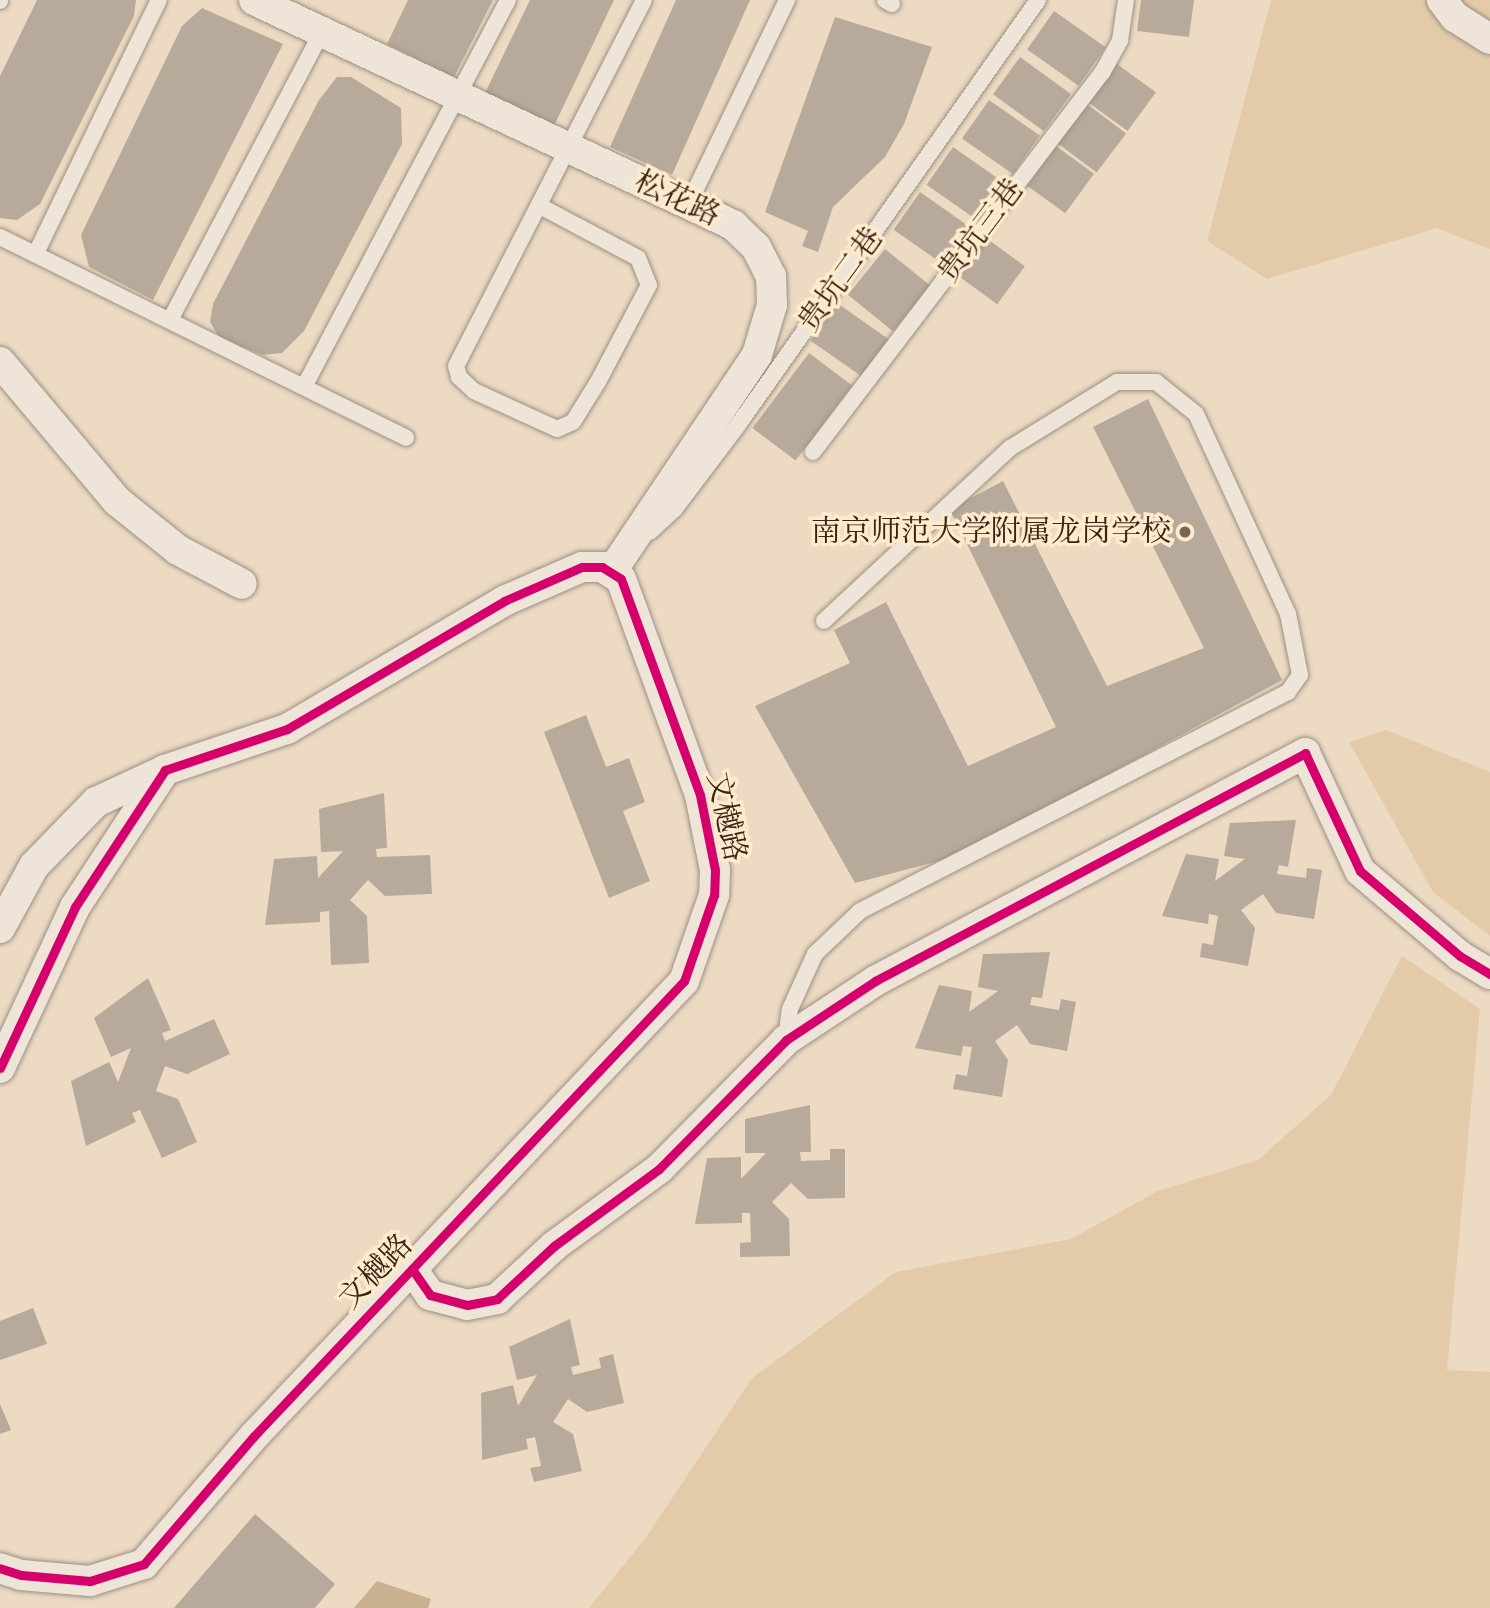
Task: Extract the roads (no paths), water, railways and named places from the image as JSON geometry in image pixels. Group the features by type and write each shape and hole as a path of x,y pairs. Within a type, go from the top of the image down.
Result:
{"street":[{"name":"松花路","path":"254,0 733,225 756,247 771,276 772,305 757,355 612,571"},
{"path":"1442,0 1455,17 1490,39"},
{"path":"0,362 117,500 178,550 243,584"},
{"path":"0,928 34,866 96,802 166,770 287,729 504,601 582,567 612,571"},
{"name":"文樾路","path":"0,1568 21,1575 90,1581 144,1564 254,1436 684,981 714,895 715,870 700,795 628,589 612,571"},
{"path":"412,1269 430,1295 467,1306 497,1299 554,1246 659,1169 786,1040 875,981 1305,752 1360,871 1460,956 1490,974"},
{"path":"0,1068 75,907 112,843 166,770"}],"lane":[{"path":"36,253 159,0"},
{"path":"305,385 508,0"},
{"path":"540,205 638,258 649,285 647,299 573,422 557,429 474,391 456,366 540,205 570,149 644,0"},
{"path":"688,205 787,0"},
{"name":"贵坑二巷","path":"629,546 674,510 738,425 1038,0"},
{"name":"贵坑三巷","path":"813,452 1102,73 1120,40 1126,0"},
{"path":"170,320 322,32"},
{"path":"0,237 305,385 406,438"},
{"path":"786,1040 790,1009 815,954 860,911 1288,692 1300,675 1288,614 1196,414 1156,382 1117,382 1010,448 824,621"}],"place":[{"name":"南京师范大学附属龙岗学校","path":"1185,532"}]}
